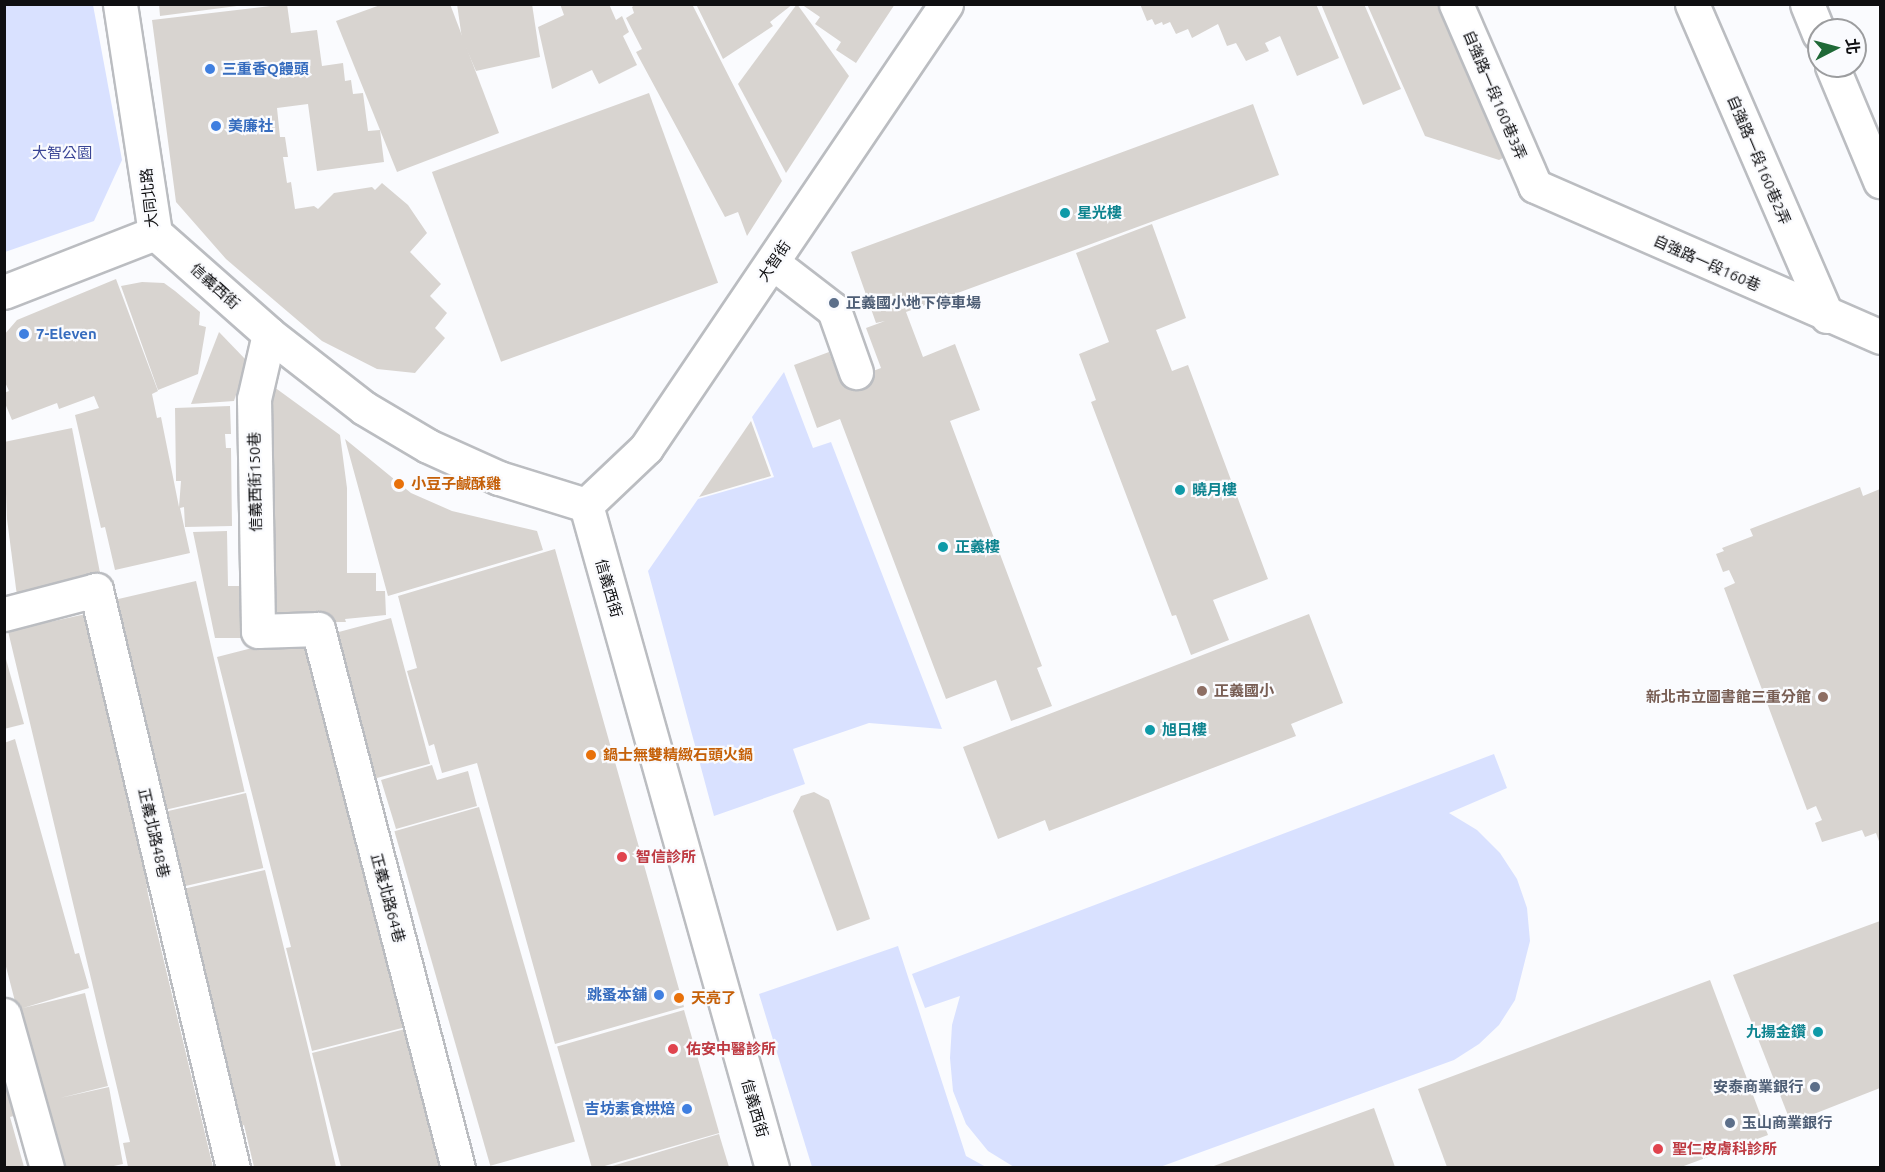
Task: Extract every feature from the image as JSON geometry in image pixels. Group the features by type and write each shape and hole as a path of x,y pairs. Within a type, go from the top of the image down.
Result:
{"street":[{"name":"大同北路","path":"4,292 155,233 120,4"},
{"name":"大智街","path":"586,505 646,448 946,4"},
{"name":"自強路一段160巷3弄","path":"1456,4 1535,186"},
{"name":"自強路一段160巷2弄","path":"1692,4 1827,316"},
{"path":"1807,4 1813,18"},
{"path":"1837,78 1881,181"},
{"name":"自強路一段160巷","path":"1535,186 1827,316 1881,337"},
{"name":"信義西街","path":"155,233 269,334 364,408 429,446 499,478 586,505 772,1167"},
{"path":"773,262 834,310 856,372"},
{"name":"信義西街150巷","path":"269,334 254,399 258,631 318,629"},
{"name":"正義北路48巷","path":"4,614 96,590 233,1167"},
{"name":"正義北路64巷","path":"318,629 458,1167"},
{"path":"4,1015 47,1167"}],"green space":[{"name":"大智公園","path":"4,5 93,5 122,160 94,221 5,252"},
{"path":"784,372 813,448 831,442 942,729 869,723 793,749 805,784 714,816 648,571 698,499 774,477 752,417"},
{"path":"1494,754 1507,788 1449,813 1477,830 1500,853 1517,879 1527,908 1530,941 1515,1000 1499,1025 1479,1044 1454,1060 1160,1167 1014,1167 988,1151 966,1124 953,1091 950,1058 952,1025 960,996 925,1008 912,974"},
{"path":"898,946 966,1156 986,1167 812,1167 759,994"}],"building":[{"path":"159,4 237,4 237,6 160,16"},
{"path":"287,4 291,33 317,30 322,66 343,63 345,81 351,80 353,94 363,93 368,131 380,130 384,162 317,171 308,104 277,108 280,137 285,137 288,157 283,157 287,183 291,182 295,209 314,206 318,209 334,193 372,187 375,190 382,183 408,205 427,233 410,252 441,284 430,296 447,313 435,328 445,338 415,373 377,369 322,341 226,259 176,202 152,20"},
{"path":"383,4 450,4 499,133 397,172 336,21"},
{"path":"457,4 532,4 540,57 476,71 462,39"},
{"path":"560,4 609,4 616,20 622,16 629,32 623,36 637,65 599,84 592,70 552,89 538,27 564,15"},
{"path":"636,4 692,4 782,181 747,236 738,212 725,217 636,52 642,49 626,18 634,13 632,7"},
{"path":"696,4 793,4 770,22 773,26 723,59"},
{"path":"797,4 849,76 786,173 738,84"},
{"path":"801,4 895,4 856,63 836,50 841,42 815,24 820,17"},
{"path":"1140,4 1316,4 1339,58 1297,76 1280,36 1265,43 1269,51 1246,61 1236,43 1227,46 1218,24 1192,38 1188,29 1176,34 1170,22 1155,25 1152,19 1147,21"},
{"path":"1321,4 1364,4 1401,89 1363,105"},
{"path":"1367,4 1438,4 1505,157 1499,160 1425,136"},
{"path":"649,93 718,283 501,362 432,172"},
{"path":"1253,104 1279,175 906,312 923,357 955,344 980,410 950,421 1042,666 1037,668 1052,706 1011,721 996,680 946,699 840,419 817,428 794,365 829,352 841,383 881,368 866,328 885,321 876,323 851,252"},
{"name":"曉月樓","path":"1152,224 1186,318 1156,330 1172,371 1188,365 1268,579 1213,600 1229,640 1191,655 1176,615 1172,616 1091,402 1096,400 1079,354 1109,342 1076,253"},
{"path":"116,279 158,391 152,394 157,418 161,417 179,507 181,481 176,481 175,408 230,406 231,434 225,434 226,448 231,448 232,526 185,527 184,507 180,508 190,553 115,570 105,527 101,528 75,415 99,408 94,396 59,409 57,403 12,420 4,401 4,393 9,391 4,380 4,335 17,320"},
{"path":"142,282 164,283 200,312 199,325 206,327 198,374 158,390 121,286"},
{"path":"219,332 247,361 234,401 191,404"},
{"path":"270,384 340,435 347,488 347,573 376,573 376,591 385,591 386,615 345,619 346,622 270,622"},
{"path":"751,421 771,476 699,497"},
{"path":"72,428 101,578 17,596 7,519 4,442"},
{"path":"345,439 411,493 452,511 537,531 543,550 388,596"},
{"name":"新北市立圖書館三重分館","path":"1860,487 1863,496 1880,489 1880,844 1876,833 1865,837 1862,830 1822,842 1815,823 1822,820 1816,806 1807,810 1724,588 1735,583 1729,570 1723,572 1716,554 1724,551 1722,548 1753,536 1750,529"},
{"path":"227,531 228,586 250,586 251,638 215,638 193,532"},
{"path":"555,549 684,1007 555,1044 477,763 442,773 434,744 429,746 407,671 417,668 398,596"},
{"path":"196,581 245,791 164,810 115,600"},
{"path":"86,614 141,843 148,894 213,1167 128,1167 123,1143 130,1142 8,631"},
{"name":"旭日樓","path":"1309,614 1343,703 1291,724 1296,736 1049,831 1045,820 998,839 963,747"},
{"path":"391,618 430,764 376,778 337,632"},
{"path":"310,633 406,1027 312,1051 286,948 291,947 217,657"},
{"path":"4,652 24,724 4,729"},
{"path":"15,739 75,954 79,953 89,988 23,1008 85,993 108,1086 60,1098 109,1087 123,1164 109,1167 58,1167 4,959 4,743"},
{"path":"432,765 437,780 468,771 477,806 396,829 381,780"},
{"path":"814,792 829,800 870,919 837,931 793,811 801,796"},
{"path":"246,793 263,868 183,886 166,811"},
{"path":"479,807 575,1142 490,1166 394,831"},
{"path":"265,870 336,1167 254,1167 244,1125 237,1127 183,889"},
{"name":"九揚金鑽","path":"1880,921 1880,1088 1791,1123 1733,975"},
{"path":"1710,980 1768,1135 1681,1167 1447,1167 1418,1089"},
{"path":"684,1010 719,1133 592,1168 557,1046"},
{"path":"405,1029 441,1167 341,1167 312,1053"},
{"path":"4,1056 21,1114 10,1117 24,1167 4,1167"},
{"path":"1374,1108 1395,1167 1211,1167"},
{"path":"719,1134 729,1167 609,1167"}],"place":[{"name":"三重香Q饅頭","path":"210,69"},
{"name":"美廉社","path":"216,126"},
{"name":"星光樓","path":"1065,213"},
{"name":"正義國小地下停車場","path":"834,303"},
{"name":"7-Eleven","path":"24,334"},
{"name":"小豆子鹹酥雞","path":"399,484"},
{"name":"曉月樓","path":"1180,490"},
{"name":"正義樓","path":"943,547"},
{"name":"正義國小","path":"1202,691"},
{"name":"新北市立圖書館三重分館","path":"1823,697"},
{"name":"旭日樓","path":"1150,730"},
{"name":"鍋士無雙精緻石頭火鍋","path":"591,755"},
{"name":"智信診所","path":"622,857"},
{"name":"跳蚤本舖","path":"659,995"},
{"name":"天亮了","path":"679,998"},
{"name":"九揚金鑽","path":"1818,1032"},
{"name":"佑安中醫診所","path":"673,1049"},
{"name":"安泰商業銀行","path":"1815,1087"},
{"name":"吉坊素食烘焙","path":"687,1109"},
{"name":"玉山商業銀行","path":"1730,1123"},
{"name":"聖仁皮膚科診所","path":"1658,1149"}]}
